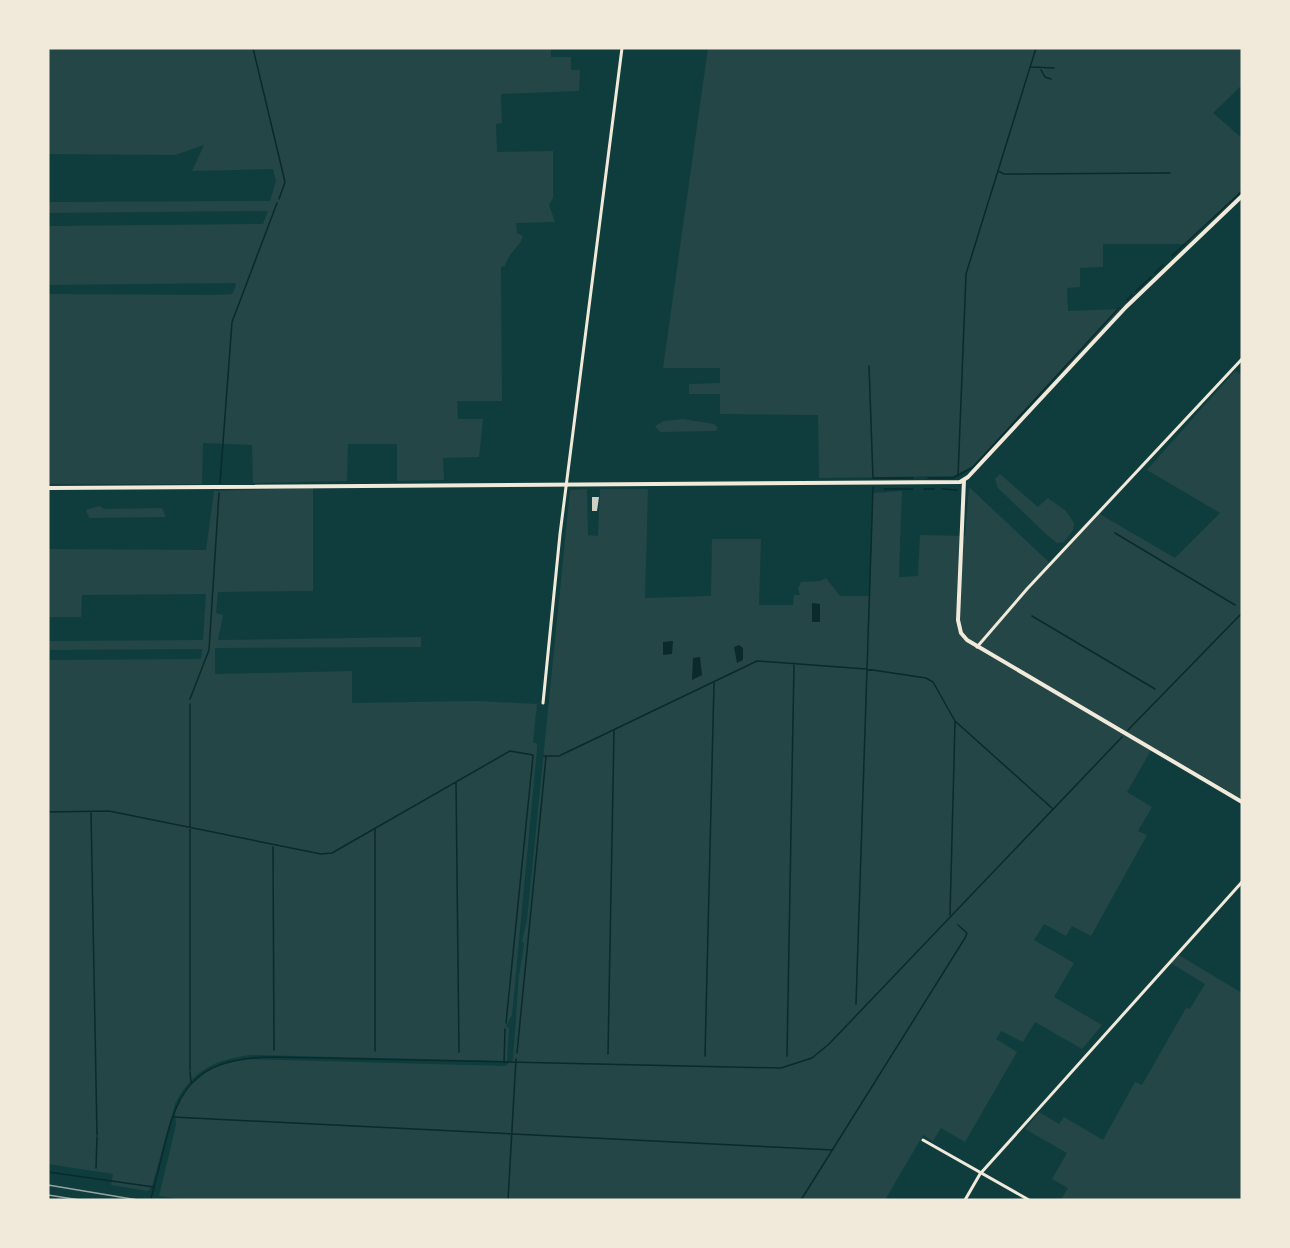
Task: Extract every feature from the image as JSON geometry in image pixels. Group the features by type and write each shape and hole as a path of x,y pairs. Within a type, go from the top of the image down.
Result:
{"street":[{"path":"543,703 567,484 622,48"},
{"path":"48,488 956,482 964,480 1126,307 1242,196"},
{"path":"977,648 1027,589 1242,359"},
{"path":"964,480 958,620 961,633 977,648 1242,802"},
{"path":"965,1200 980,1174 1242,882"},
{"path":"923,1140 1029,1200"}],"shaded area":[{"path":"48,48 551,48 551,57 571,57 571,70 580,70 579,91 501,94 502,123 496,124 497,152 553,151 553,198 549,205 555,222 516,223 517,233 523,236 505,266 501,267 502,401 457,401 458,419 483,419 479,457 443,458 444,480 397,481 397,444 348,444 347,481 253,483 252,445 203,443 202,484 48,484 48,294 213,295 232,294 236,286 235,283 48,285 48,226 263,224 268,211 48,213 48,202 270,201 276,181 273,169 192,171 204,145 175,155 48,154"},
{"path":"708,48 1242,48 1242,85 1213,113 1242,138 1242,192 1187,244 1103,244 1103,267 1080,268 1080,287 1067,288 1068,311 1121,309 973,467 953,476 819,478 818,415 720,414 720,394 689,394 689,384 720,383 720,368 663,368"},
{"path":"1235,371 1242,375 1242,799 1153,747 1127,792 1152,807 1138,831 1147,835 1091,936 1072,926 1066,936 1044,924 1034,940 1074,963 1054,997 1102,1025 1082,1049 1035,1022 1023,1042 1001,1031 996,1039 1017,1052 965,1142 941,1128 933,1141 923,1135 885,1200 187,1200 159,1196 176,1125 175,1112 185,1090 206,1072 218,1066 245,1059 505,1066 513,1060 519,975 524,944 522,941 527,920 570,490 587,489 588,535 598,536 600,489 648,489 645,598 711,596 712,539 761,539 759,605 793,605 794,595 800,595 798,589 801,582 820,581 826,578 840,596 870,596 873,493 902,491 899,577 918,576 920,535 965,536 969,487 1051,564 1098,513 1175,558 1220,513 1147,470"},
{"path":"683,419 714,424 718,428 716,431 660,432 655,426 664,421"},
{"path":"1000,474 1038,507 1048,498 1066,511 1074,523 1073,530 1064,542 1057,543 1048,536 998,488 995,479"},
{"path":"313,488 313,591 218,592 216,613 223,615 218,640 421,637 421,647 215,648 215,674 352,671 352,703 477,701 537,704 533,742 537,744 537,749 512,1015 506,1026 509,1028 507,1061 252,1055 238,1057 206,1069 189,1083 182,1093 175,1104 152,1186 148,1191 111,1185 113,1174 48,1164 48,660 201,659 202,649 48,650 48,641 203,640 206,594 82,595 81,617 48,617 48,549 206,550 214,491"},
{"path":"99,506 105,509 162,508 166,517 89,518 86,510"},
{"path":"812,603 820,604 820,622 812,622"},
{"path":"673,641 672,654 663,655 663,642"},
{"path":"739,645 743,648 743,660 737,663 734,647"},
{"path":"700,657 702,675 692,680 693,658"},
{"path":"1177,954 1242,993 1242,1200 1061,1200 1068,1188 1052,1179 1067,1153 1025,1129 1039,1112 1059,1124 1064,1117 1103,1140 1135,1082 1142,1085 1186,1008 1190,1009 1205,984 1169,962"}],"building":[{"path":"592,497 599,497 597,511 592,511"}],"waterway":[{"path":"253,48 285,182 279,199"},
{"path":"958,476 966,274 1036,48"},
{"path":"1031,67 1054,68"},
{"path":"1041,70 1045,77 1051,79"},
{"path":"998,171 1004,174 1170,173"},
{"path":"1172,256 1242,191"},
{"path":"220,483 232,322 277,203"},
{"path":"1155,273 1163,265"},
{"path":"1136,291 1151,277"},
{"path":"1127,300 1132,295"},
{"path":"928,478 953,478 973,467 1119,308"},
{"path":"869,366 873,478 913,478"},
{"path":"856,1004 873,487"},
{"path":"884,489 913,489"},
{"path":"924,489 934,489"},
{"path":"942,489 957,490"},
{"path":"190,699 209,650 219,493"},
{"path":"1115,533 1235,605"},
{"path":"1128,730 1242,613"},
{"path":"1032,616 1155,689"},
{"path":"544,756 559,756 757,661 866,669 926,678 933,682 955,721 1053,809"},
{"path":"787,1056 794,663"},
{"path":"705,1056 714,683"},
{"path":"190,704 190,1070"},
{"path":"950,915 955,722"},
{"path":"608,1054 614,731"},
{"path":"151,1198 165,1141 182,1097 195,1080 213,1068 239,1060 274,1057 781,1068 812,1058 829,1044 1122,737"},
{"path":"48,812 109,811 321,854 332,853 510,751 533,755"},
{"path":"506,1023 533,756"},
{"path":"517,1053 546,757"},
{"path":"456,782 459,1052"},
{"path":"91,812 97,1135"},
{"path":"375,829 375,1051"},
{"path":"273,847 274,1050"},
{"path":"801,1200 965,938 967,933 958,925"},
{"path":"504,1063 505,1029"},
{"path":"508,1200 516,1059"},
{"path":"190,1072 191,1082"},
{"path":"173,1117 833,1150"},
{"path":"96,1168 97,1137"},
{"path":"48,1172 154,1187"}],"railway":[{"path":"48,1185 138,1200"},
{"path":"48,1195 80,1200"}]}
